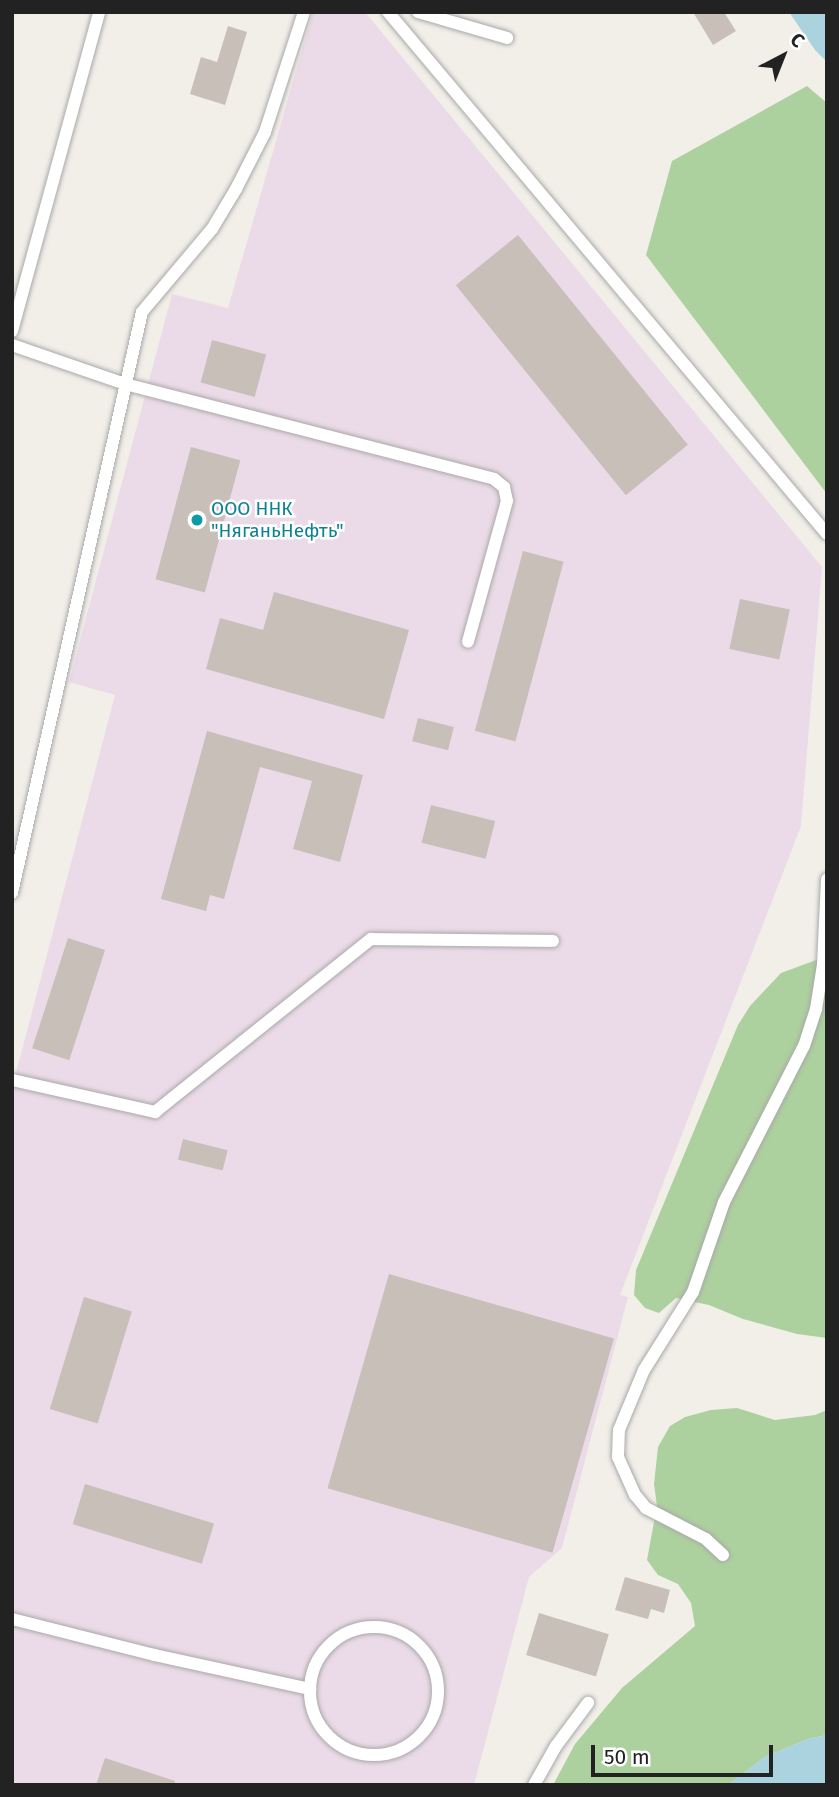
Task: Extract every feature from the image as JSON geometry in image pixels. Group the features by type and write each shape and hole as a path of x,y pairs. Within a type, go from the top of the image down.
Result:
{"lane":[{"path":"12,331 99,12"},
{"path":"12,894 142,312 212,229 265,132 304,12"},
{"path":"388,12 827,534"},
{"path":"418,12 507,38"},
{"path":"12,345 125,384 494,479 504,488 507,501 468,642"},
{"path":"723,1555 706,1538 646,1508 635,1495 618,1457 619,1430 644,1370 693,1292 724,1202 804,1046 816,1009 823,965 827,879"},
{"path":"12,1080 155,1112 371,939 553,941"},
{"path":"12,1619 154,1655 310,1689"},
{"path":"379,1627 400,1632 419,1645 432,1663 438,1685 436,1707 427,1728 411,1744 391,1754 369,1756 347,1750 328,1737 315,1719 310,1689 311,1675 320,1655 336,1639 356,1629 379,1627"},
{"path":"534,1785 556,1746 589,1703"}],"shaded area":[{"name":"ООО ННК \"НяганьНефть\"","path":"313,12 365,12 822,567 801,826 620,1295 628,1297 562,1548 529,1577 474,1785 12,1785 12,1088 115,695 69,682 172,294 228,308"}],"green space":[{"path":"807,86 827,103 827,494 646,255 672,161"},
{"path":"827,956 827,1338 797,1334 743,1319 709,1305 676,1298 659,1313 645,1308 634,1295 636,1270 738,1025 750,1006 781,973"},
{"path":"737,1408 775,1420 815,1415 827,1410 827,1735 808,1739 765,1757 728,1785 553,1785 575,1744 622,1688 695,1626 691,1603 678,1584 658,1575 647,1560 657,1506 654,1484 658,1447 670,1426 685,1417 711,1410"}],"water":[{"path":"789,12 827,12 827,62 815,50"},
{"path":"827,1735 827,1785 728,1785 765,1757 808,1739"}],"building":[{"path":"693,12 724,12 736,31 713,45"},
{"path":"228,26 247,32 225,105 190,94 201,57 217,62"},
{"path":"518,235 688,445 626,495 456,285"},
{"path":"212,340 266,354 255,397 201,383"},
{"name":"ООО ННК \"НяганьНефть\"","path":"191,447 240,460 205,593 156,579"},
{"path":"523,551 564,562 515,742 475,731"},
{"path":"274,592 409,630 384,719 206,669 220,618 263,630"},
{"path":"740,599 790,610 779,659 729,649"},
{"path":"418,718 454,727 448,750 412,741"},
{"path":"207,731 363,775 340,862 293,849 312,781 260,767 224,899 210,895 206,911 161,899"},
{"path":"431,805 495,821 486,859 422,843"},
{"path":"68,938 105,950 69,1060 32,1048"},
{"path":"183,1139 228,1150 223,1171 178,1159"},
{"path":"389,1274 614,1338 552,1553 328,1488"},
{"path":"84,1297 132,1312 98,1424 50,1409"},
{"path":"85,1484 214,1523 202,1564 73,1524"},
{"path":"625,1577 670,1590 664,1613 651,1609 648,1619 615,1610"},
{"path":"539,1613 609,1634 596,1676 526,1655"},
{"path":"105,1758 175,1781 174,1785 96,1785"}],"place":[{"name":"ООО ННК \"НяганьНефть\"","path":"197,520"}]}
